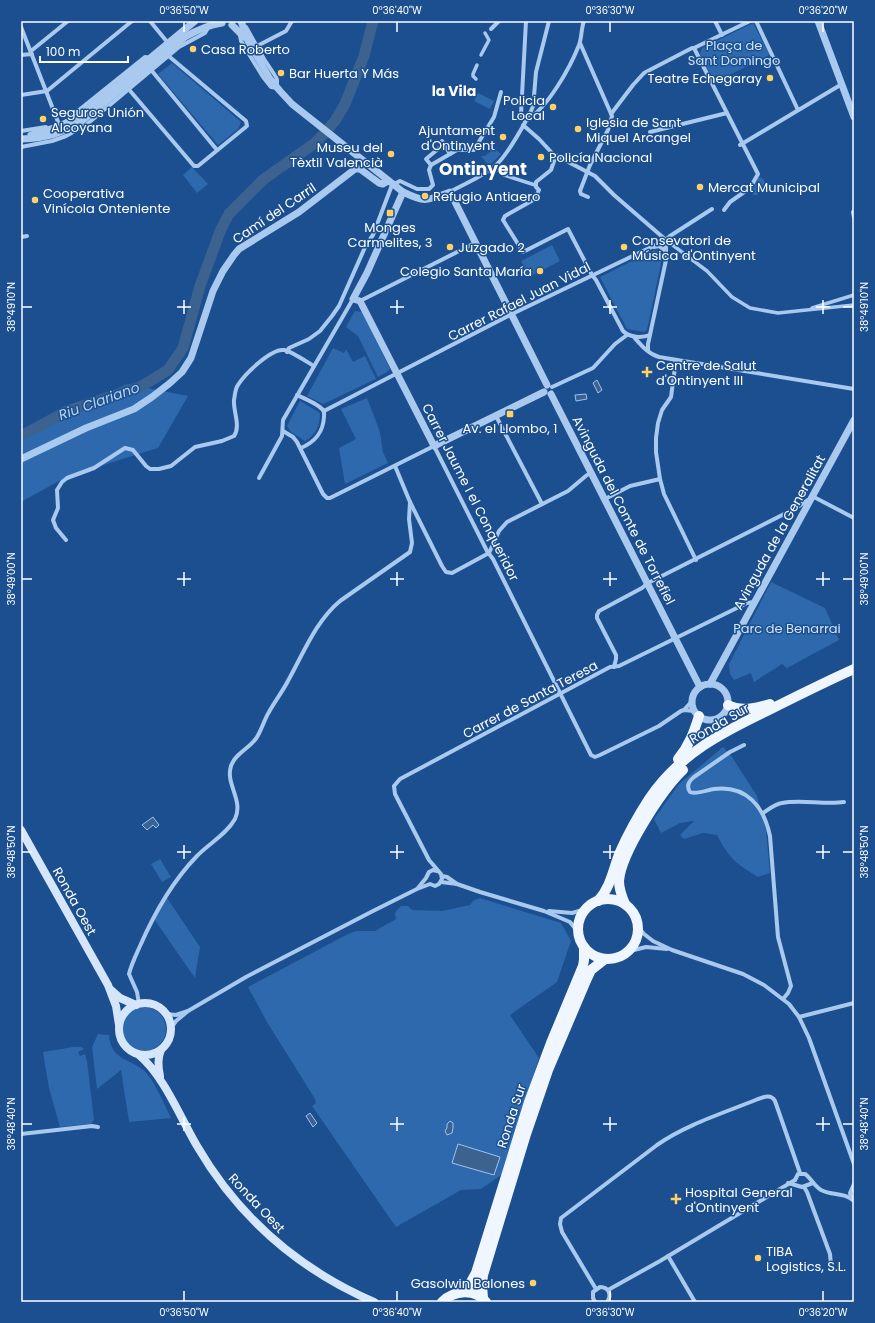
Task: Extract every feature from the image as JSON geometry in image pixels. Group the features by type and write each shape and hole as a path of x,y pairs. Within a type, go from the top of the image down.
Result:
{"main road":[{"name":"Ronda Sur","path":"598,901 606,891 623,844 650,798 668,776 688,757 713,738 854,669"},
{"name":"Ronda Sur","path":"625,904 619,886 625,861 655,804 681,771 720,741 854,674"},
{"path":"728,705 738,709 756,708 813,688"},
{"path":"650,798 667,772 685,751 692,738 696,714"},
{"name":"Ronda Oest","path":"21,830 108,985 115,995 137,1004"},
{"path":"607,899 617,900 625,904 634,914 638,927 638,936 630,951 618,958 605,959 590,953 580,940 578,932 580,920 586,909 598,901 607,899"},
{"name":"Ronda Sur","path":"462,1292 471,1282 476,1273 531,1095 583,966 584,947"},
{"name":"Ronda Sur","path":"485,1300 482,1286 483,1275 536,1103 559,1041 591,970 605,959"},
{"name":"Ronda Oest","path":"108,985 114,1002 119,1025"},
{"path":"137,1004 152,1004 157,1006 166,1014 171,1028 169,1040 161,1050 154,1054 139,1054 127,1048 122,1042 119,1025 122,1016 128,1009 137,1004"},
{"name":"Ronda Oest","path":"161,1050 158,1058 158,1065 162,1081"},
{"name":"Ronda Oest","path":"139,1054 162,1081 209,1165 232,1197 252,1220 283,1247 307,1265 348,1290 374,1302"},
{"path":"442,1302 452,1295 462,1292 473,1293 485,1300"}],"street":[{"path":"21,55 31,52 68,21"},
{"path":"21,95 47,91 132,21"},
{"path":"150,21 168,43"},
{"path":"21,136 59,125 80,116 195,21"},
{"path":"232,25 241,21"},
{"path":"241,21 248,40 270,79 292,104 390,183 417,199 424,200 450,192 494,168 504,156 534,104"},
{"path":"241,21 276,77 278,89"},
{"path":"257,46 286,30 292,21"},
{"path":"491,29 499,21"},
{"path":"526,21 521,114 524,123 556,155 595,176 666,240 696,262 732,297 744,305 750,308 777,313 854,305"},
{"path":"534,96 536,72 549,21"},
{"path":"524,123 538,112 557,88 580,43 584,21"},
{"path":"714,21 722,35"},
{"path":"588,197 581,194 580,191 587,172 608,130 611,114 633,85 646,72 692,48 750,21"},
{"path":"756,21 798,110"},
{"path":"818,21 852,107 854,117"},
{"path":"128,88 185,37 209,25 221,22 232,25 248,40"},
{"path":"21,146 52,141 72,133 83,120 152,71 167,54 174,51 186,42 205,33 209,25"},
{"path":"21,27 59,125 65,128 79,126"},
{"path":"240,32 241,41 263,77 271,87 278,89"},
{"path":"480,55 490,40 485,33"},
{"path":"580,43 611,114"},
{"path":"694,48 741,144 758,174 750,188 727,204 724,210"},
{"path":"148,60 144,66 126,81 128,88 194,166 198,166 247,126 246,121 167,54"},
{"path":"476,79 472,74 477,65"},
{"path":"152,71 217,150"},
{"path":"741,144 842,84"},
{"path":"390,183 400,181 417,189 429,189 433,185 429,170 431,164 459,149 474,150 494,117 501,92"},
{"path":"650,132 727,113"},
{"path":"72,133 79,126"},
{"path":"21,136 49,136 79,126"},
{"path":"431,164 426,159 443,143 451,153"},
{"path":"535,185 537,180 551,170 556,155"},
{"path":"494,168 504,175 535,185 539,190 535,199 503,218 521,251 524,252 568,229 622,329 627,335 643,337 650,335"},
{"name":"Camí del Carril","path":"21,459 86,428 134,409 157,394 182,372 191,358 213,291 229,260 239,249 294,216 355,169 360,169 379,183 390,183"},
{"path":"287,352 290,348 309,339 320,331 339,306 366,245 372,235 390,183"},
{"path":"259,478 282,436 283,420 314,366 356,300 403,192"},
{"name":"Avinguda del Comte de Torrefiel","path":"450,192 676,638 696,679 698,688"},
{"name":"Carrer Rafael Juan Vidal","path":"324,411 512,314 666,240 712,209"},
{"path":"853,212 854,217"},
{"path":"21,237 27,236"},
{"path":"648,351 666,260 666,240"},
{"path":"356,300 475,243"},
{"path":"651,247 659,246 666,251"},
{"path":"802,311 854,295"},
{"name":"Carrer Jaume I el Conqueridor","path":"356,300 397,373 493,559 591,755 595,757 659,726 684,710"},
{"path":"283,431 293,437 301,448 323,494 327,498 330,498 592,368 615,344 627,335"},
{"path":"633,336 642,347 654,356 854,389"},
{"path":"66,540 56,528 53,520 58,508 57,490 62,482 68,478 94,468 125,448 133,450 148,468 159,469 171,466 195,447 234,436 237,430 234,406 238,385 254,367 264,359 277,351 284,350 314,366"},
{"path":"676,360 671,397 659,418 656,431 656,452 664,494 696,560"},
{"path":"297,395 320,407 324,411 324,422 320,432 311,443 301,448"},
{"path":"496,416 542,504"},
{"name":"Avinguda de la Generalitat","path":"713,682 754,602 854,420"},
{"path":"395,466 410,502 445,571 449,573 456,571 489,553 499,531 505,524 568,491 586,475 592,473"},
{"path":"605,499 630,486 660,479"},
{"path":"614,667 616,663 616,655 597,618 598,612 648,584 796,508 812,497 854,518"},
{"path":"137,1004 137,992 129,974 152,919 168,892 193,860 221,836 235,818 237,802 230,778 232,762 254,742 302,653 330,610 340,601 410,552 412,543 409,519 410,502"},
{"name":"Carrer de Santa Teresa","path":"438,871 429,860 395,794 395,783 610,667 619,666 747,603 754,602"},
{"path":"713,682 724,691 728,700 726,711 722,715 716,719 710,720 704,719 696,714 684,710 692,701 698,688 713,682"},
{"path":"692,701 692,706 696,714"},
{"path":"744,745 730,752 691,779 688,784 688,790 694,794 712,789 723,788 733,790 748,798 763,813 767,824 770,842 778,937 791,986 783,999"},
{"path":"763,813 777,804 785,802 844,802"},
{"name":"Carrer de Santa Teresa","path":"429,860 429,872"},
{"path":"417,889 429,872 433,870 438,871 442,876 447,877 457,884"},
{"path":"441,882 442,876"},
{"path":"426,878 430,884"},
{"path":"171,1028 176,1020 188,1011 253,974 417,889 430,884 437,885 441,882 457,884 544,911 570,922 578,932"},
{"path":"544,911 572,913 586,909"},
{"path":"638,927 653,941 672,950 743,974 764,985 789,1004 799,1017 813,1047 854,1164"},
{"path":"630,951 641,947 672,950"},
{"path":"799,1017 854,1003"},
{"path":"166,1014 176,1015 188,1011"},
{"path":"596,1289 562,1232 560,1224 561,1218 671,1136 686,1128 758,1099 766,1096 771,1097 775,1101 800,1173"},
{"path":"21,1134 92,1126 98,1127"},
{"path":"609,1291 795,1180 800,1173"},
{"path":"800,1173 807,1175 807,1192 830,1254 832,1265"},
{"path":"795,1180 797,1185"},
{"path":"788,1183 797,1185 808,1184 831,1194 843,1194 852,1190"},
{"path":"843,1194 852,1199 854,1184"},
{"path":"668,1256 695,1302"},
{"path":"589,1302 594,1300 593,1292 596,1289 603,1287 609,1291 610,1298 608,1302"}],"green space":[{"name":"Plaça de Sant Domingo","path":"753,23 769,54 768,56 717,81 713,79 700,54 702,48"},
{"path":"172,63 241,122 238,129 218,145 158,74"},
{"path":"478,93 494,101 490,109 474,101"},
{"path":"494,148 501,154 489,166 481,156 485,156"},
{"path":"192,167 208,184 197,193 183,175"},
{"path":"759,177 762,178 772,191 758,192 758,195 753,195 751,190"},
{"path":"552,245 560,261 529,277 521,261"},
{"path":"654,250 661,252 662,259 647,330 644,332 627,329 600,277"},
{"path":"355,311 362,312 390,369 378,377 358,336 346,327"},
{"path":"333,348 344,353 346,349 353,362 365,356 376,379 323,404 307,396"},
{"path":"127,384 188,396 158,448 68,476 21,502 21,433"},
{"path":"367,398 380,432 383,452 388,463 345,484 339,448 356,439 341,409"},
{"path":"300,401 320,413 319,422 315,433 305,441 291,432 287,426"},
{"name":"Parc de Benarrai","path":"771,582 825,608 839,640 787,668 782,664 754,682 751,673 734,680 730,674 729,664"},
{"path":"723,747 732,757 757,796 766,830 770,873 758,877 744,868 729,855 717,835 703,833 684,839 680,835 694,821 680,823 661,833 654,819 679,784"},
{"path":"160,859 171,877 162,882 151,864"},
{"path":"167,898 200,947 195,978 154,919"},
{"path":"480,898 561,923 571,941 557,982 510,1015 539,1058 501,1175 481,1189 461,1190 396,1227 312,1106 316,1103 315,1099 267,1022 248,987 348,934 357,931 375,931 396,919 395,913 401,906 408,906 412,910 442,911 470,905 474,900"},
{"path":"144,1007 156,1011 162,1017 166,1029 162,1041 156,1047 144,1051 132,1047 126,1041 122,1029 126,1017 132,1011"},
{"path":"98,1034 109,1035 114,1051 124,1059 143,1070 148,1075 158,1091 171,1118 129,1122 121,1070 97,1089 92,1047"},
{"path":"81,1047 84,1049 78,1052 80,1056 85,1054 87,1061 94,1120 91,1124 60,1127 49,1088 43,1052"}],"shaded area":[{"path":"597,380 602,390 598,393 593,383"},
{"path":"586,394 587,399 576,401 575,395"},
{"path":"153,817 159,825 156,828 153,825 147,830 142,825"},
{"path":"310,1113 317,1123 313,1127 306,1116"},
{"path":"450,1121 453,1123 452,1133 447,1135 445,1131 447,1124"},
{"path":"458,1144 500,1157 494,1175 452,1163"}],"waterway":[{"name":"Riu Clariano","path":"21,436 67,411 140,387 168,370 183,348 200,286 221,229 229,214 264,179 315,143 335,121 345,104 364,56 373,21"}],"place":[{"name":"Casa Roberto","path":"193,49"},
{"name":"Bar Huerta Y Más","path":"281,73"},
{"name":"Teatre Echegaray","path":"770,78"},
{"name":"Policia Local","path":"553,107"},
{"name":"Seguros Unión Alcoyana","path":"43,119"},
{"name":"Iglesia de Sant Miquel Arcangel","path":"578,129"},
{"name":"Ajuntament d'Ontinyent","path":"503,137"},
{"name":"Museu del Tèxtil Valencià","path":"391,154"},
{"name":"Policía Nacional","path":"541,157"},
{"name":"Mercat Municipal","path":"700,187"},
{"name":"Refugio Antiaero","path":"425,196"},
{"name":"Cooperativa Vinícola Onteniente","path":"35,200"},
{"name":"Monges Carmelites, 3","path":"390,213"},
{"name":"Juzgado 2","path":"450,247"},
{"name":"Consevatori de Música d'Ontinyent","path":"624,247"},
{"name":"Colegio Santa María","path":"540,271"},
{"name":"Centre de Salut d'Ontinyent III","path":"647,372"},
{"name":"Av. el Llombo, 1","path":"510,414"},
{"name":"Hospital General d'Ontinyent","path":"676,1199"},
{"name":"TIBA Logistics, S.L.","path":"758,1258"},
{"name":"Gasolwin Balones","path":"533,1283"}],"district":[{"name":"la Vila","path":"454,91"},
{"name":"Ontinyent","path":"483,169"}]}
